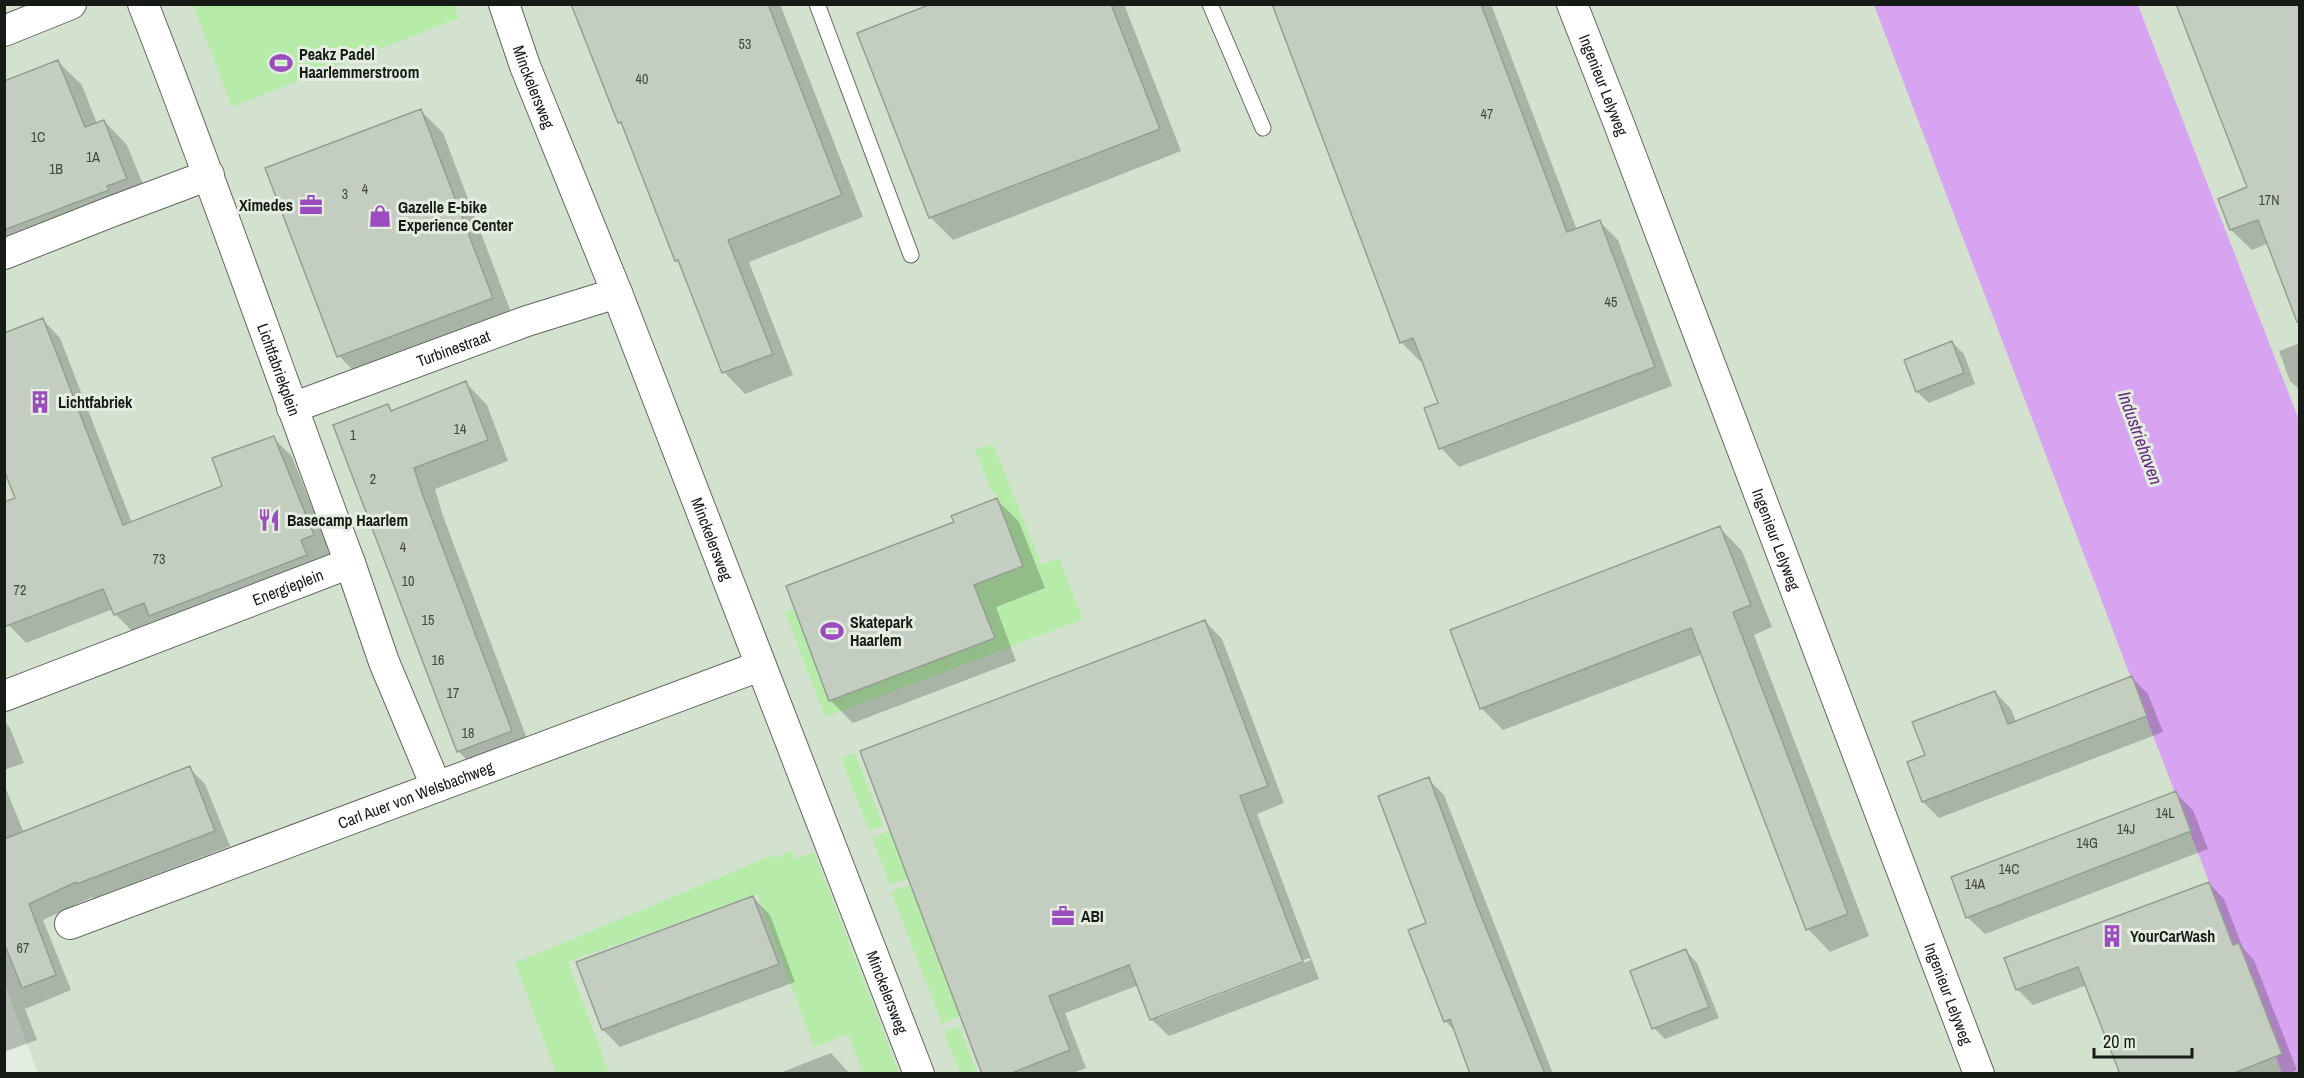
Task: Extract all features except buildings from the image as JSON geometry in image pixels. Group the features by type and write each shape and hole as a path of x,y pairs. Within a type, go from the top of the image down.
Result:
{"street":[{"path":"4,31 71,4"},
{"name":"Lichtfabriekplein","path":"143,4 209,175 350,563"},
{"name":"Minckelersweg","path":"504,4 525,66 616,292 919,1074"},
{"name":"Ingenieur Lelyweg","path":"1572,4 1979,1074"},
{"path":"4,254 209,175"},
{"name":"Turbinestraat","path":"292,408 527,321 616,292"},
{"path":"350,563 384,662 436,786"},
{"name":"Energieplein","path":"4,696 350,563"},
{"name":"Carl Auer von Welsbachweg","path":"70,924 760,666"}],"lane":[{"path":"817,4 911,255"},
{"path":"1210,4 1263,128"}],"shaded area":[{"path":"5,5 2299,5 2299,1073 38,1074 5,984"}],"green space":[{"name":"Peakz Padel Haarlemmerstroom","path":"193,5 454,5 459,18 232,107"},
{"path":"993,444 1041,564 1059,558 1083,619 825,717 785,612 794,609 830,701 994,638 973,582 1022,562 995,493 992,493 975,450"},
{"path":"855,753 883,825 869,831 841,758"},
{"path":"890,831 908,879 890,885 872,838"},
{"path":"792,850 795,859 814,852 899,1073 863,1073 848,1034 814,1047 757,894 568,962 609,1073 556,1073 515,963 773,855 775,858"},
{"path":"910,885 960,1016 942,1024 891,892"},
{"path":"959,1026 977,1073 960,1073 944,1032"}],"water":[{"name":"Industriehaven","path":"1874,5 2138,5 2299,420 2299,1073 2282,1073"}],"place":[{"name":"Peakz Padel Haarlemmerstroom","path":"281,63"},
{"name":"Ximedes","path":"311,205"},
{"name":"Gazelle E-bike Experience Center","path":"380,216"},
{"name":"Lichtfabriek","path":"40,402"},
{"name":"Basecamp Haarlem","path":"269,520"},
{"name":"Skatepark Haarlem","path":"832,631"},
{"name":"ABI","path":"1063,916"},
{"name":"YourCarWash","path":"2112,936"}]}
